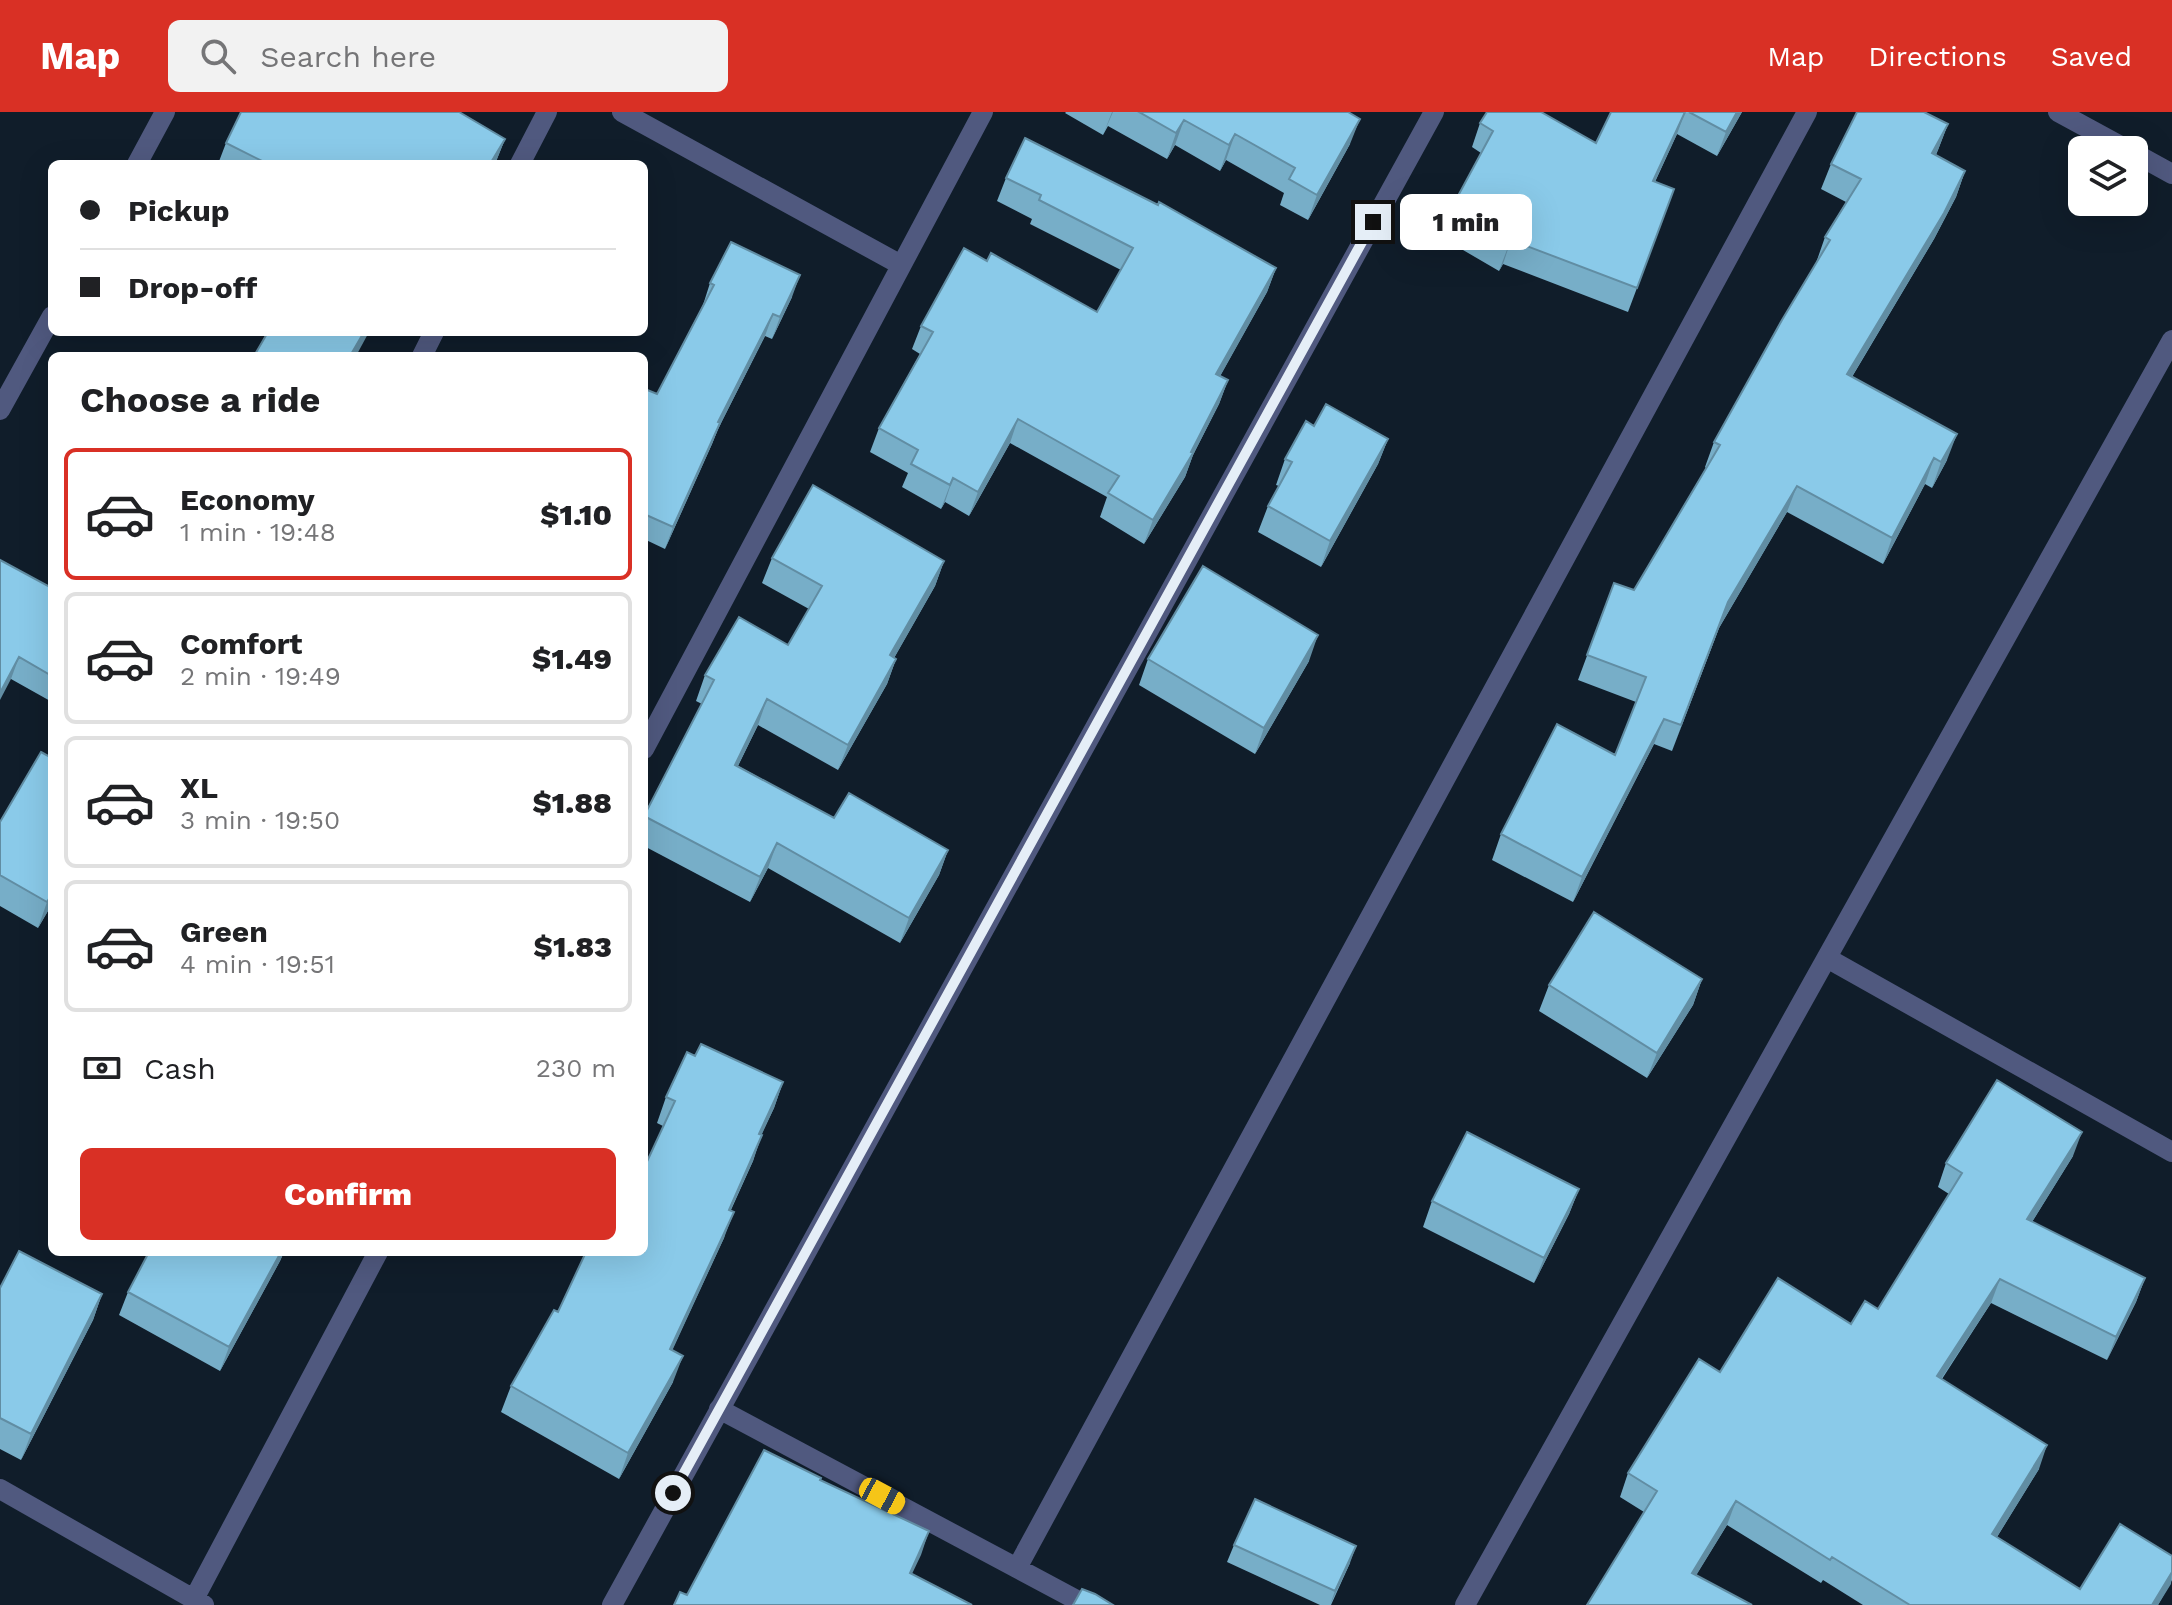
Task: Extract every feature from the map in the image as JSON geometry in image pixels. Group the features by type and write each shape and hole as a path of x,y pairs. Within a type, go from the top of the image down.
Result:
{"street":[{"path":"139,160 165,112"},
{"path":"522,160 547,112"},
{"path":"622,112 901,265"},
{"path":"648,741 983,112"},
{"path":"612,1605 1434,112"},
{"path":"1017,1568 1807,112"},
{"path":"2058,112 2102,136"},
{"path":"2148,161 2172,174"},
{"path":"0,410 48,323"},
{"path":"1465,1605 2172,340"},
{"path":"1827,958 2172,1152"},
{"path":"0,1489 199,1602 376,1256"},
{"path":"719,1409 1086,1605"}],"building":[{"path":"241,112 459,112 505,139 492,160 260,160 226,143"},
{"path":"1139,112 1348,112 1360,119 1317,195 1289,179 1295,168 1235,134 1229,145 1184,120 1176,133"},
{"path":"1487,112 1541,112 1596,143 1611,112 1685,112 1653,181 1674,189 1637,288 1511,240 1508,247 1471,226 1483,207 1459,194 1493,131 1480,123"},
{"path":"1689,112 1737,112 1726,132"},
{"path":"1857,112 1924,112 1948,124 1932,153 1965,171 1944,213 1847,374 1957,434 1941,462 1934,458 1892,538 1797,486 1728,602 1681,725 1664,719 1582,877 1501,834 1557,724 1615,755 1646,677 1587,655 1614,583 1634,590 1720,445 1714,442 1830,240 1825,237 1861,179 1831,164"},
{"path":"1025,138 1158,205 1159,202 1276,268 1216,374 1228,380 1193,453 1153,520 1108,493 1119,476 1018,419 978,492 953,478 950,485 911,464 918,450 879,428 933,332 921,326 964,248 987,261 991,253 1097,312 1133,248 1039,200 1041,195 1006,178"},
{"path":"731,242 800,275 780,317 773,314 718,422 673,527 648,516 648,390 657,394 714,285 710,283"},
{"path":"266,336 362,336 352,352 256,352"},
{"path":"1326,404 1388,439 1330,541 1268,506 1292,462 1285,459 1306,421 1314,426"},
{"path":"813,485 944,561 890,655 896,659 848,745 767,699 735,765 834,818 849,793 948,850 909,918 777,843 760,877 648,818 648,808 714,680 705,675 739,617 788,645 822,586 772,558"},
{"path":"0,560 48,586 48,674 19,657 0,693"},
{"path":"1203,566 1318,635 1264,728 1148,659"},
{"path":"41,752 48,756 47,902 0,875 0,822"},
{"path":"1594,912 1702,979 1657,1053 1549,985"},
{"path":"701,1044 783,1082 729,1210 734,1212 670,1349 683,1356 628,1453 511,1386 554,1310 558,1312 584,1256 648,1256 648,1159 675,1101 666,1097 687,1052 695,1056"},
{"path":"1997,1080 2082,1132 2027,1219 2145,1278 2116,1337 2000,1279 1937,1376 2047,1445 1992,1534 2080,1589 2120,1524 2172,1556 2172,1572 2152,1605 1910,1605 1832,1557 1830,1560 1736,1501 1692,1573 1752,1605 1587,1605 1657,1491 1628,1473 1699,1359 1720,1372 1778,1278 1851,1324 1865,1301 1878,1309 1962,1173 1946,1163"},
{"path":"1467,1132 1579,1189 1544,1258 1432,1201"},
{"path":"19,1251 102,1294 31,1434 0,1418 0,1288"},
{"path":"147,1256 279,1256 229,1347 128,1292"},
{"path":"764,1450 929,1531 910,1573 972,1605 674,1605 680,1592 687,1595"},
{"path":"1255,1499 1356,1546 1335,1591 1234,1545"},
{"path":"1082,1589 1095,1594 1113,1605 1073,1605"}],"route":[{"path":"673,1493 1373,222"}]}
